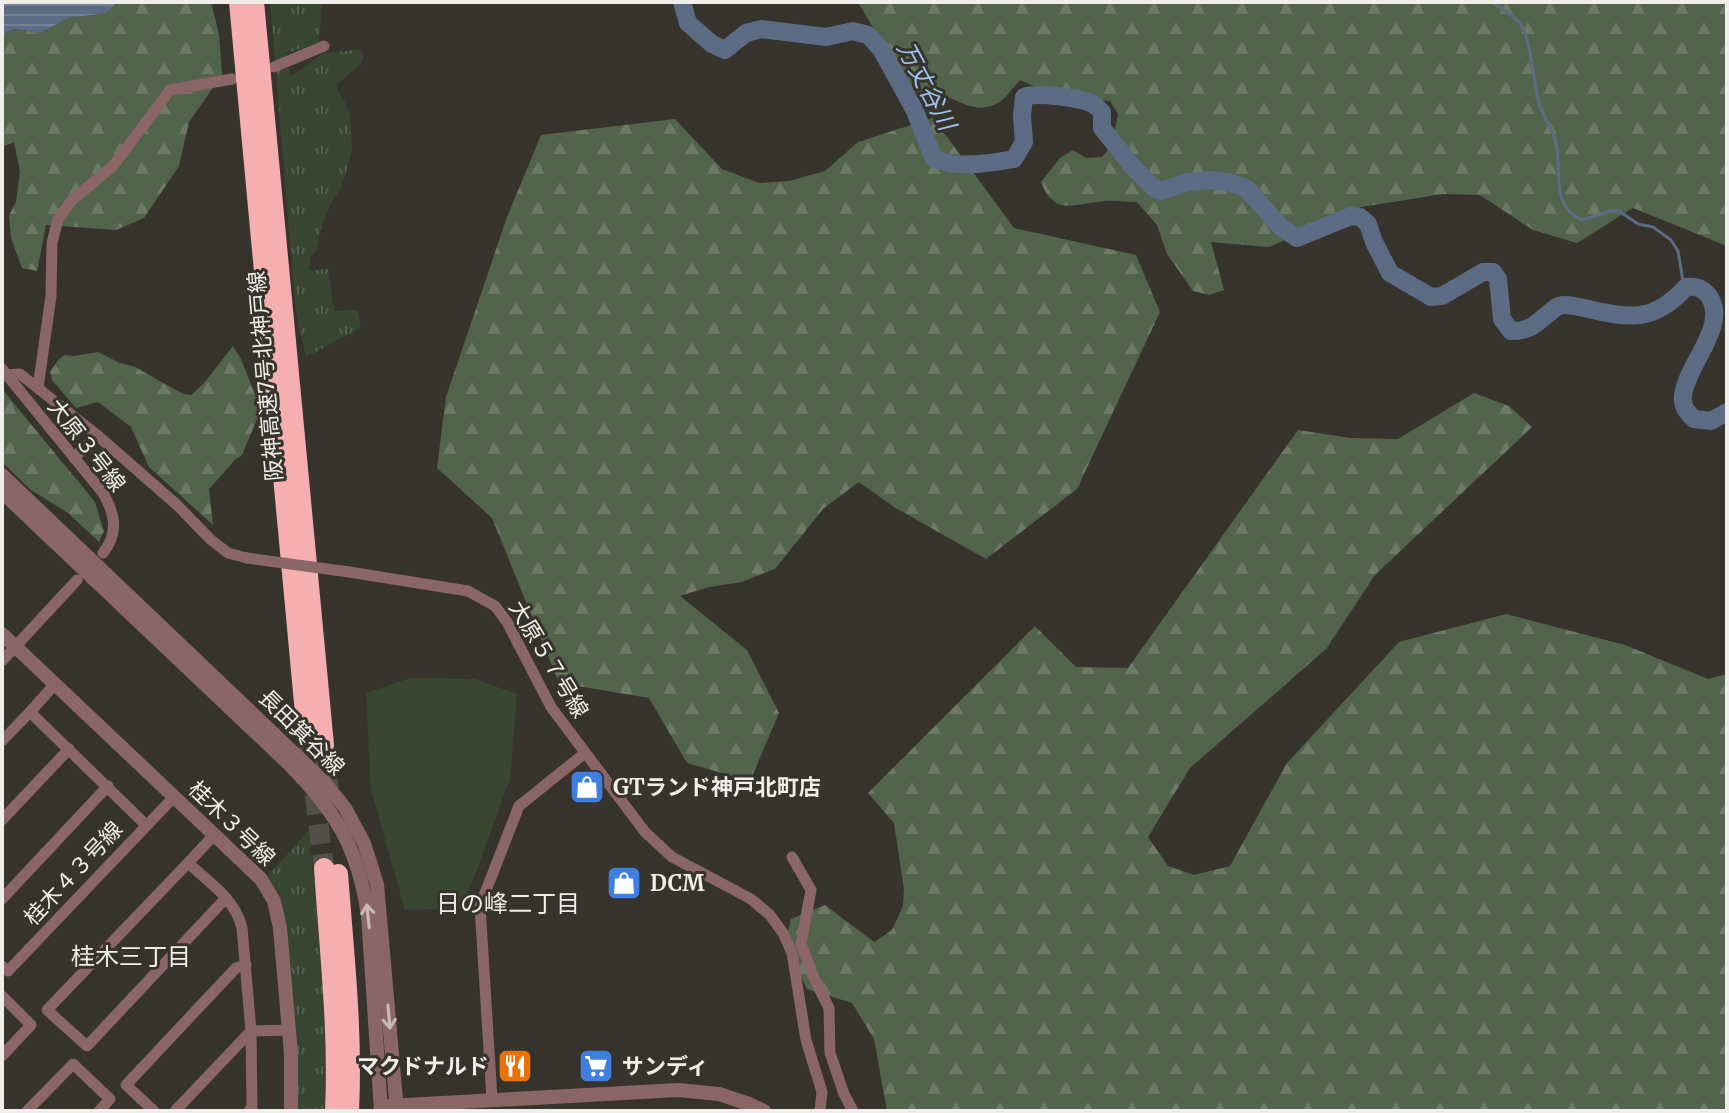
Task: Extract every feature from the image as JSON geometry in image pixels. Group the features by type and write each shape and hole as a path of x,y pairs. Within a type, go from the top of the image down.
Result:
{"highway":[{"name":"阪神高速7号北神戸線","path":"247,7 316,740"},
{"path":"335,1111 337,1077 331,871 349,1017 349,1111"}],"street":[{"path":"274,67 324,46"},
{"path":"38,388 51,296 52,243 58,219 72,200 113,166 170,90 232,79"},
{"name":"大原５７号線","path":"4,372 20,374 97,435 228,553 468,591 495,606 507,622 551,707 645,832 672,857 751,899 770,915 783,933 792,953 806,1040 822,1092 820,1111"},
{"name":"大原３号線","path":"4,372 103,493 113,510 114,530 103,553"},
{"path":"74,458 97,435"},
{"name":"長田箕谷線","path":"2,475 325,783 345,808 364,843 377,884 397,1108"},
{"name":"長田箕谷線","path":"2,492 290,765 335,818 364,886 381,1108"},
{"path":"2,661 77,580"},
{"name":"桂木３号線","path":"2,634 261,879 274,901 280,928 291,1054 291,1111"},
{"path":"2,741 55,684"},
{"path":"30,712 146,825"},
{"path":"2,820 69,749"},
{"path":"492,1099 480,906 519,806 585,753"},
{"name":"桂木４３号線","path":"2,899 108,786"},
{"name":"桂木４３号線","path":"2,966 8,971 174,797"},
{"path":"214,835 47,1010 87,1046 226,898"},
{"path":"792,857 811,890 801,944 829,1008 830,1053 853,1111"},
{"path":"188,863 226,898 239,916 251,1031 252,1108 249,1111"},
{"path":"154,1111 126,1085 236,968 246,965"},
{"path":"797,979 814,978"},
{"path":"2,996 31,1025 2,1056"},
{"path":"175,1111 251,1031 289,1030"},
{"path":"27,1111 73,1064 110,1099 99,1111"},
{"path":"381,1108 678,1090 719,1094 764,1111"}],"green space":[{"path":"117,2 211,2 219,34 222,75 189,122 179,166 144,218 116,230 46,225 37,271 22,268 11,238 9,215 16,202 20,171 14,142 2,147 2,37 16,29 40,33 69,18 107,13"},
{"path":"270,2 322,2 319,43 287,53 290,77 322,54 361,49 364,56 361,64 337,84 349,112 352,151 341,189 332,201 316,251 310,258 309,271 328,269 334,311 357,310 361,328 306,357 296,312"},
{"path":"828,2 1727,2 1727,246 1633,208 1577,243 1533,230 1480,195 1443,194 1361,207 1269,247 1211,242 1224,290 1209,295 1193,291 1167,254 1157,225 1137,202 1109,201 1067,206 1053,200 1041,182 1060,158 1073,150 1086,158 1102,157 1112,145 1118,114 1110,101 1047,92 1020,80 1001,101 983,108 967,105 938,91 923,95 910,89 859,4"},
{"path":"933,118 1014,228 1136,255 1160,312 1077,489 986,559 894,507 859,482 823,509 775,569 742,582 680,596 747,650 779,713 750,781 687,763 649,698 559,683 492,518 437,468 446,397 507,217 541,135 675,119 722,169 759,183 789,181 825,171 858,142"},
{"path":"233,346 261,410 242,455 209,489 213,525 149,467 131,427 98,402 76,408 52,380 50,372 65,355 98,352 135,367 183,394 191,395"},
{"path":"2,389 95,502 104,531 99,542 68,513 31,490 2,462"},
{"path":"1474,393 1509,406 1532,427 1375,575 1326,649 1190,768 1148,837 1168,866 1194,875 1230,866 1287,763 1399,642 1506,614 1625,645 1708,679 1727,674 1727,1111 887,1111 874,1039 852,1003 807,989 785,944 791,919 825,905 874,942 892,930 903,906 904,889 894,823 868,793 1035,626 1076,667 1128,668 1298,430 1351,438 1398,439"},
{"path":"410,678 475,679 517,694 510,779 463,908 405,910 371,790 366,693"},
{"path":"309,830 327,1027 328,1111 296,1111 287,933 281,898 268,876"}],"water":[{"path":"2,2 117,2 107,13 69,18 40,33 16,29 2,37"}],"waterway":[{"name":"万丈谷川","path":"682,2 688,23 712,44 725,50 746,33 761,29 826,37 853,31 868,35 881,49 915,111 933,157 941,161 972,164 1014,159 1024,142 1024,97 1058,96 1091,103 1102,112 1102,128 1154,188 1161,191 1188,182 1209,180 1246,188 1281,227 1297,238 1351,216 1360,217 1368,224 1390,273 1431,297 1442,296 1483,272 1493,272 1498,279 1502,319 1511,331 1532,326 1562,305 1627,316 1639,315 1662,307 1686,287 1699,288 1709,296 1714,308 1714,320 1686,384 1683,403 1694,419 1711,421 1727,412"},
{"path":"1492,2 1515,19 1525,33 1539,103 1556,143 1559,187 1565,206 1582,220 1619,211 1638,224 1653,227 1671,240 1678,251 1686,287"}],"tunnel":[{"path":"307,735 324,868"},
{"path":"324,745 330,801"}],"place":[{"name":"GTランド神戸北町店","path":"587,787"},
{"name":"DCM","path":"624,883"},
{"name":"マクドナルド","path":"515,1066"},
{"name":"サンディ","path":"596,1066"}],"district":[{"name":"日の峰二丁目","path":"508,904"},
{"name":"桂木三丁目","path":"131,957"}]}
